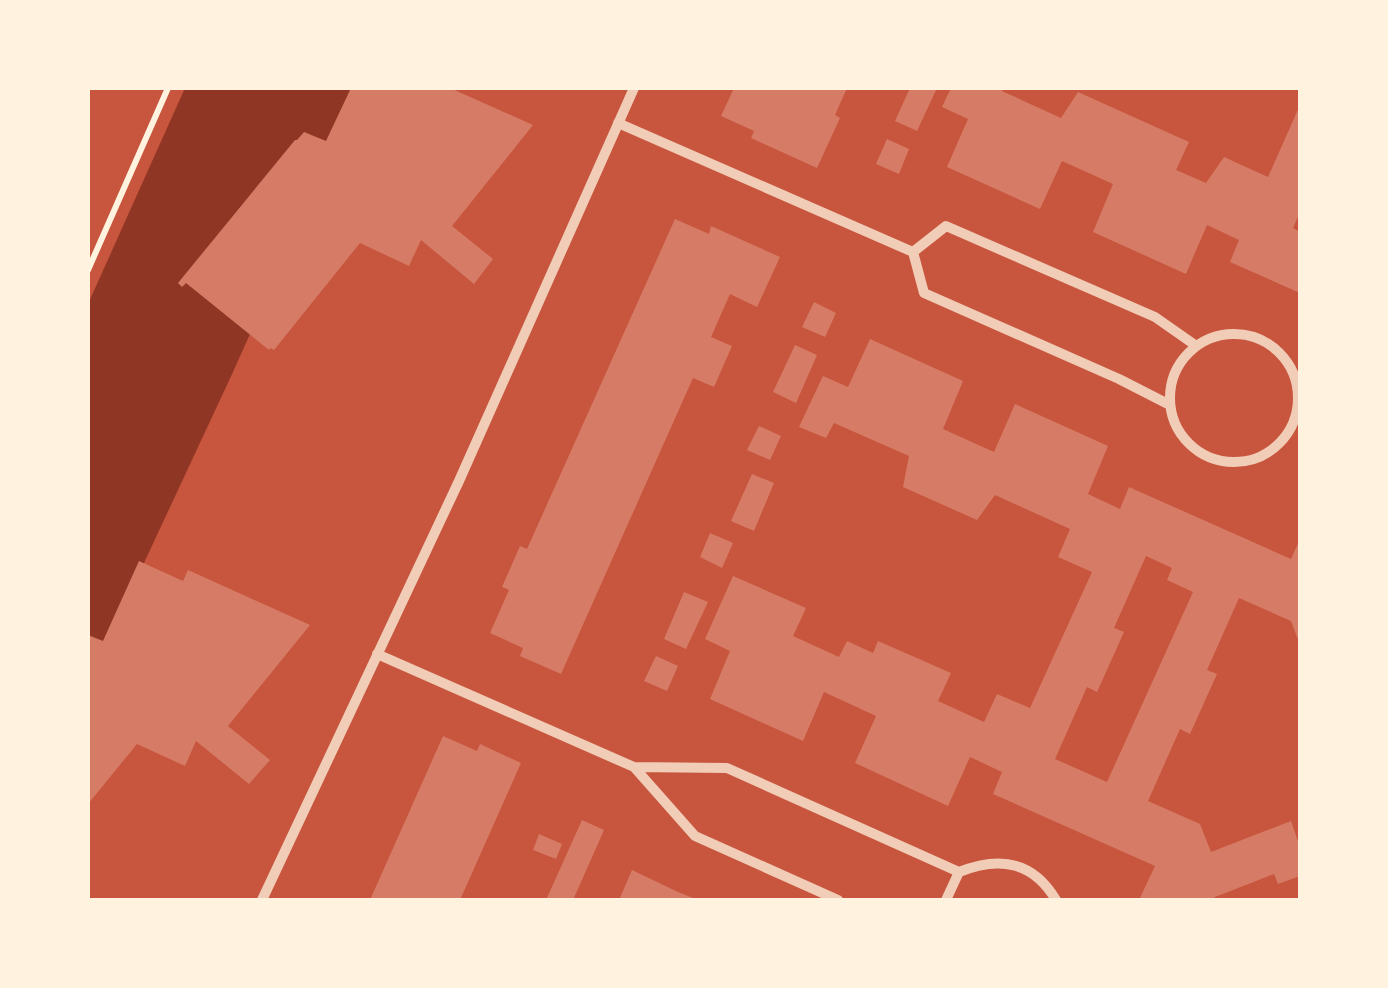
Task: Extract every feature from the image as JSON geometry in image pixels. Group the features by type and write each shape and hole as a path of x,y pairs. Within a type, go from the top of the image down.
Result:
{"street":[{"path":"262,900 459,481 634,88"},
{"path":"618,123 913,252"},
{"path":"913,252 946,226 1155,317 1195,345"},
{"path":"913,252 924,293 1168,404"},
{"path":"1232,333 1256,337 1276,350 1289,365 1296,384 1294,420 1284,438 1271,450 1254,458 1222,461 1185,441 1168,404 1178,372 1195,345 1232,333"},
{"path":"377,654 634,767 727,768 959,872"},
{"path":"634,767 695,836 838,900"},
{"path":"946,900 959,872 1001,862 1023,868 1042,880 1056,900"}],"path":[{"path":"88,270 168,88"}],"shaded area":[{"path":"185,88 360,88 88,683 88,304"}],"building":[{"path":"351,88 450,88 533,125 452,226 493,259 474,284 421,240 409,266 360,243 274,350 269,350 186,283 182,287 178,283 295,140 304,132 326,141"},
{"path":"734,88 847,88 835,115 840,118 817,168 751,138 754,131 721,116"},
{"path":"910,88 937,88 917,131 895,121"},
{"path":"951,88 1003,88 1002,91 1061,118 1078,92 1189,142 1176,170 1206,183 1224,157 1268,177 1300,105 1300,212 1293,228 1300,232 1300,293 1230,262 1239,240 1207,225 1186,274 1093,232 1113,184 1062,161 1040,209 947,167 968,119 942,107"},
{"path":"887,139 909,149 899,174 876,164"},
{"path":"675,219 709,234 711,226 780,257 757,307 730,294 711,337 732,346 714,387 693,378 561,674 520,656 523,648 490,633 509,590 502,587 520,546 527,549"},
{"path":"814,302 836,313 825,337 802,327"},
{"path":"870,339 963,381 943,429 994,452 1015,404 1108,446 1088,494 1120,509 1129,487 1291,559 1300,539 1300,645 1291,621 1239,598 1207,670 1217,674 1190,734 1180,729 1148,801 1200,824 1211,852 1291,821 1300,847 1300,876 1278,884 1274,874 1213,900 1139,900 1155,866 993,794 1002,772 970,757 948,806 855,763 876,716 824,692 803,741 710,699 730,651 705,639 733,576 806,608 793,636 839,657 847,641 873,653 878,641 951,673 938,701 984,722 997,694 1030,708 1092,572 1058,557 1070,529 995,495 977,520 903,487 909,456 834,423 826,438 799,427 823,376 848,387","holes":["1146,556 1172,568 1167,580 1193,592 1107,782 1055,759 1087,687 1097,692 1124,632 1114,628"]},
{"path":"795,345 817,355 796,403 773,392"},
{"path":"759,426 781,436 770,460 747,450"},
{"path":"752,474 774,483 754,531 731,521"},
{"path":"710,533 733,543 722,568 700,557"},
{"path":"139,561 183,581 188,570 310,625 228,726 270,760 249,784 196,741 185,766 137,744 88,804 88,635 103,641"},
{"path":"684,592 708,602 686,649 664,639"},
{"path":"656,656 678,666 667,691 644,681"},
{"path":"443,736 477,751 480,744 521,763 460,900 370,900"},
{"path":"582,820 604,830 573,900 546,900"},
{"path":"539,834 562,844 556,859 533,850"},
{"path":"632,870 678,892 698,900 619,900"}]}
